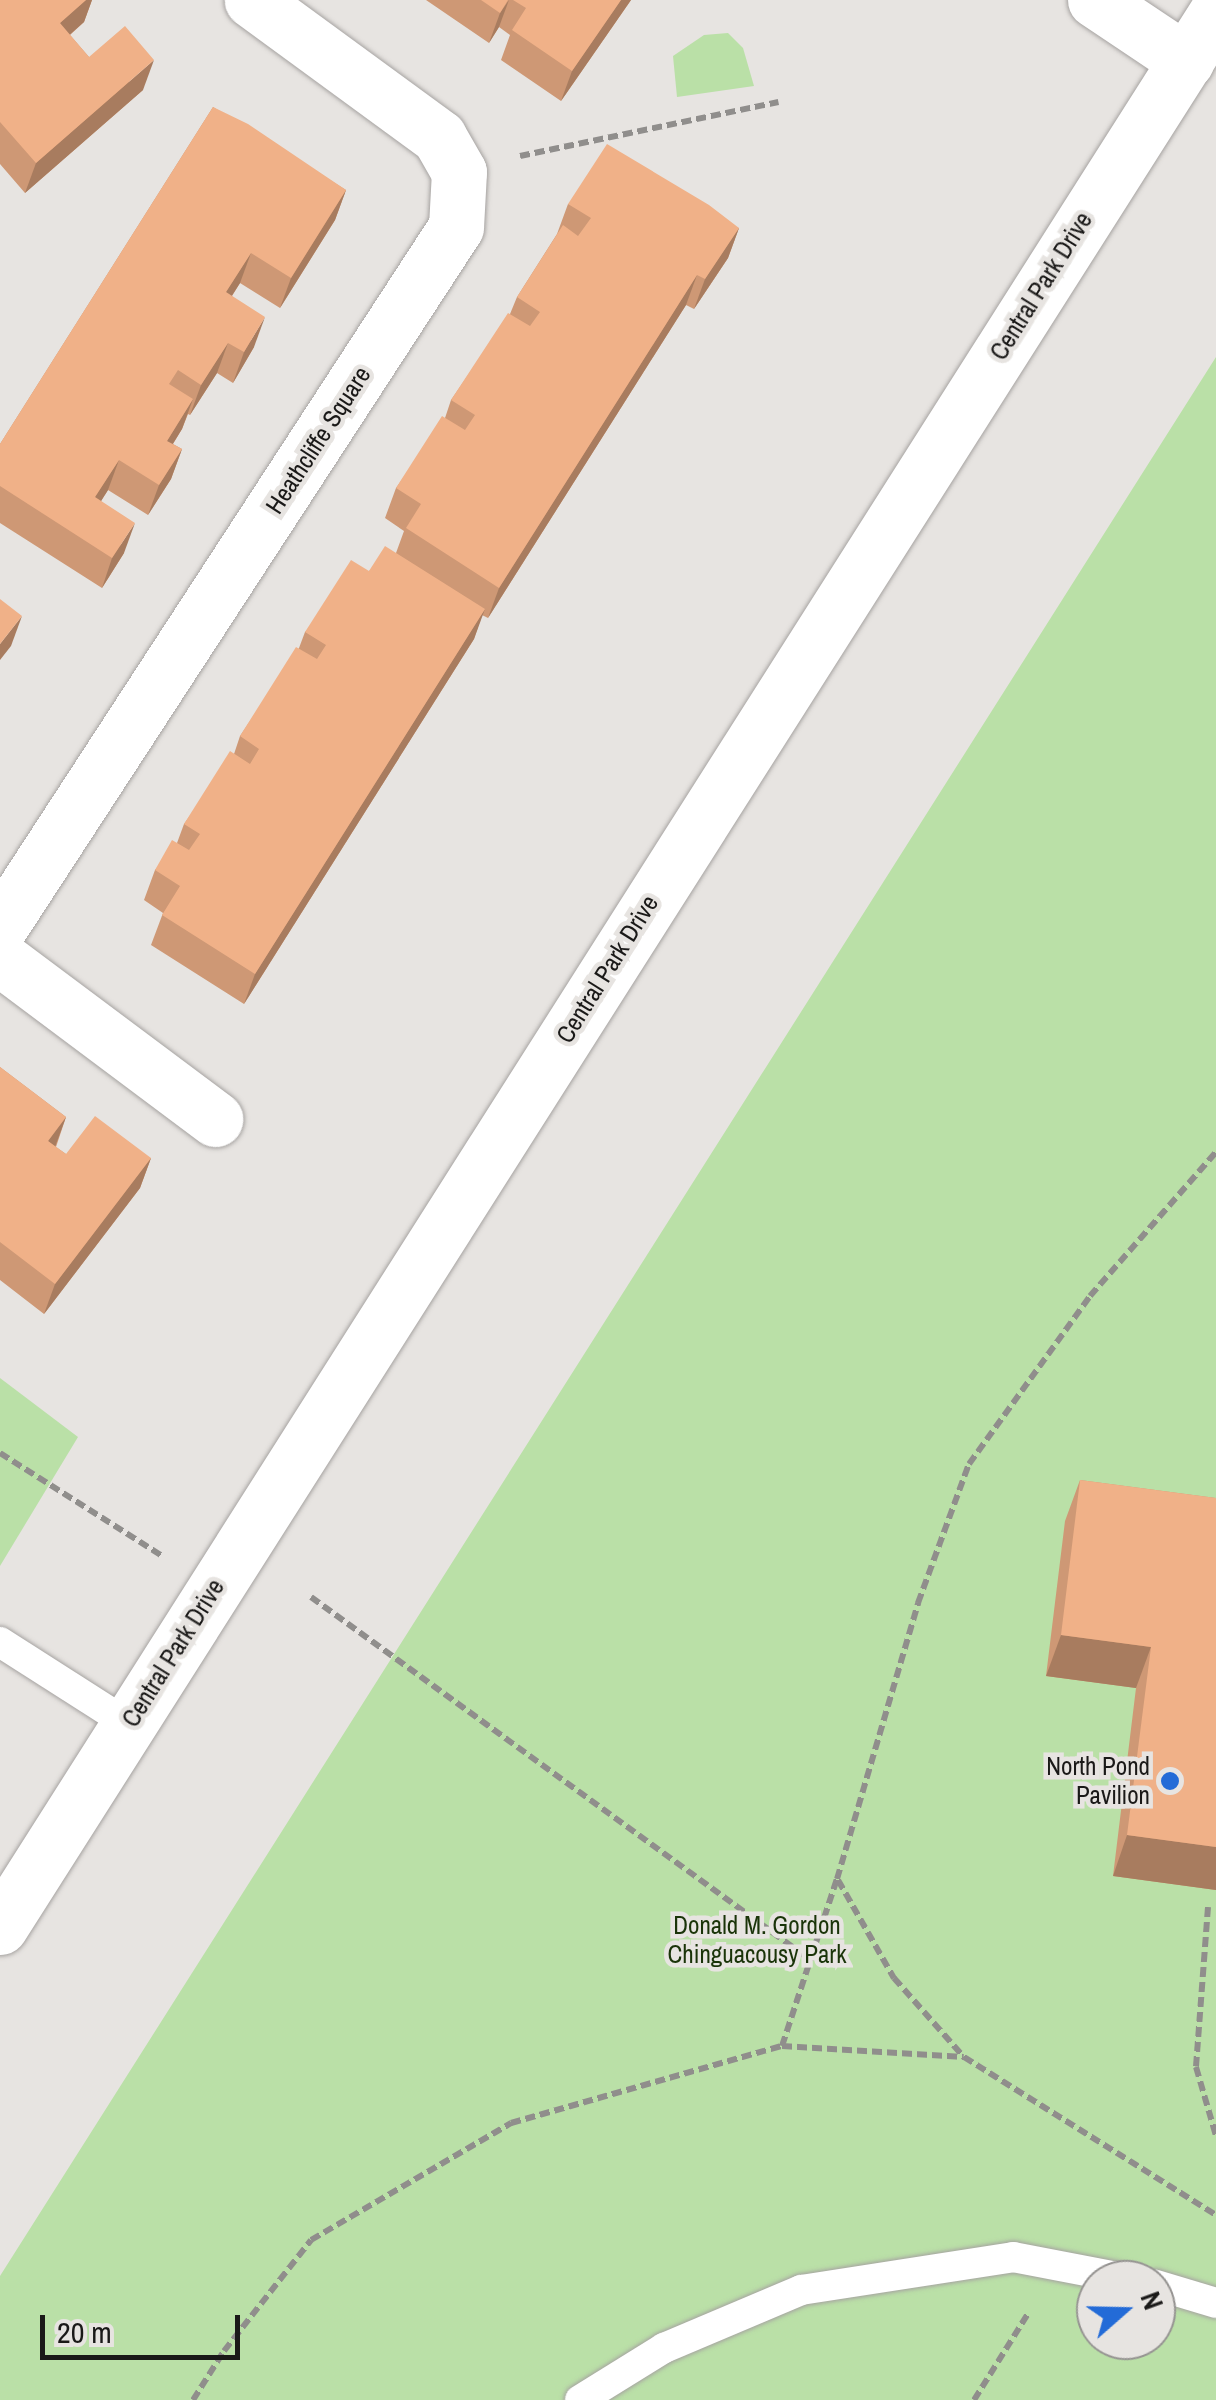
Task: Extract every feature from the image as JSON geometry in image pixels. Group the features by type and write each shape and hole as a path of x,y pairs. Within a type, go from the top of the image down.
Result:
{"street":[{"path":"252,0 439,137 459,172"},
{"path":"1094,0 1186,61"},
{"name":"Central Park Drive","path":"0,1926 1216,13"},
{"name":"Heathcliffe Square","path":"0,926 456,227 459,172"},
{"path":"0,958 216,1119"}],"lane":[{"path":"0,1642 128,1724"},
{"path":"580,2400 664,2348 801,2290 1013,2257 1076,2267"},
{"path":"1176,2291 1216,2303"}],"path":[{"path":"459,172 778,102"},
{"path":"782,2046 838,1878 912,1621 970,1464 1090,1296 1216,1152"},
{"path":"0,1453 214,1588"},
{"path":"312,1597 812,1961"},
{"path":"838,1878 894,1978 964,2057 1216,2215"},
{"path":"1208,1906 1196,2066 1216,2136"},
{"path":"193,2400 224,2351 311,2240 511,2123 782,2046 964,2057"},
{"path":"974,2400 1027,2318 1048,2261"}],"green space":[{"path":"728,33 743,48 754,86 677,97 673,56 704,35"},
{"name":"Donald M. Gordon Chinguacousy Park","path":"1216,357 1216,2400 0,2400 0,2276"},
{"path":"0,1378 78,1437 0,1566"}],"building":[{"path":"0,0 86,0 60,23 89,57 125,26 154,60 36,163 0,122"},
{"path":"481,0 508,0 500,13"},
{"path":"513,0 621,0 572,71 512,30 526,8"},
{"path":"213,107 248,124 346,190 291,278 251,253 226,292 265,317 244,352 228,343 201,385 178,370 169,384 193,399 167,441 182,449 159,485 119,460 95,497 135,523 112,558 0,486 0,444"},
{"path":"607,144 709,205 739,228 705,279 697,275 499,588 406,528 421,504 396,488 442,416 465,430 475,415 451,400 508,313 530,326 540,312 517,297 563,225 578,236 591,218 568,204"},
{"path":"385,546 485,609 255,974 162,915 180,886 155,870 172,840 189,850 200,834 184,824 230,751 250,764 259,749 240,736 296,647 317,659 326,645 305,632 351,560 369,571"},
{"path":"0,599 22,616 0,644"},
{"path":"0,1067 66,1117 48,1141 66,1154 95,1116 151,1158 55,1284 0,1242"},
{"name":"North Pond Pavilion","path":"1080,1480 1216,1498 1216,1847 1127,1835 1151,1647 1061,1635"}],"place":[{"name":"North Pond Pavilion","path":"1170,1781"}]}
